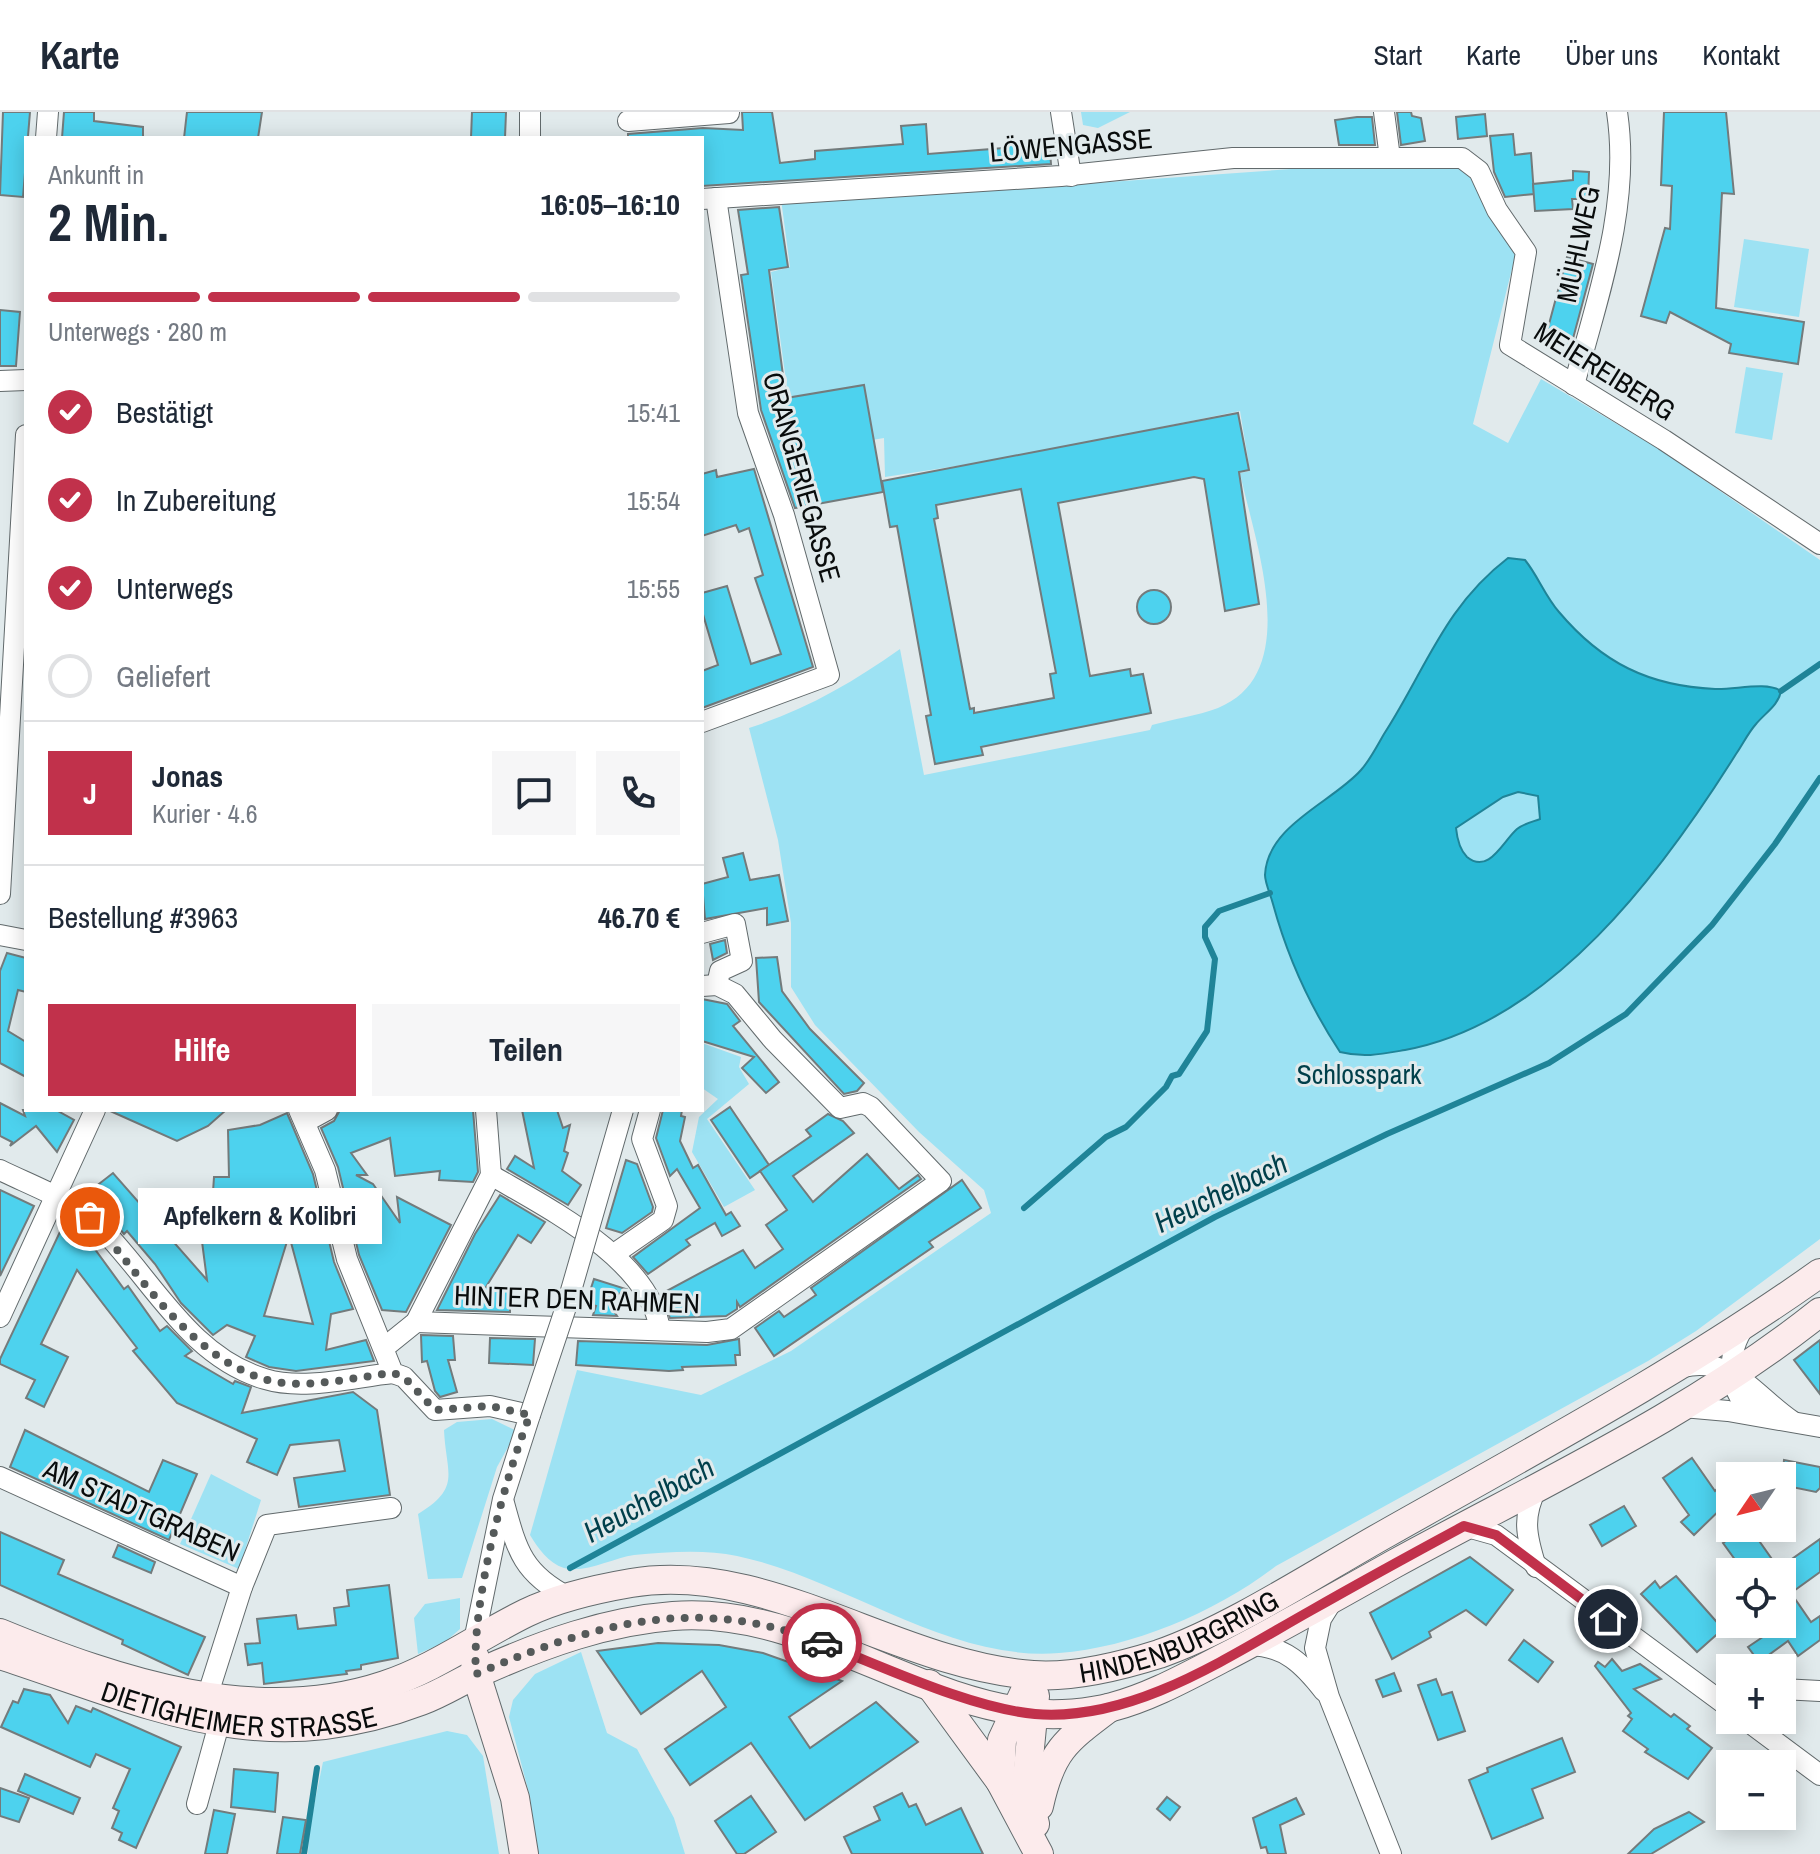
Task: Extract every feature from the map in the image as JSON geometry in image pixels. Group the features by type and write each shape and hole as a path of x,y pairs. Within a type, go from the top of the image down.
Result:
{"street":[{"path":"46,136 48,112"},
{"path":"530,112 530,136"},
{"path":"1061,112 1071,176"},
{"path":"1384,112 1390,158"},
{"name":"MÜHLWEG","path":"1574,385 1618,217 1621,182 1617,112"},
{"path":"628,121 729,113"},
{"name":"LÖWENGASSE","path":"709,199 1071,176 1233,158 1445,157"},
{"name":"MEIEREIBERG","path":"1445,157 1462,158 1476,166 1497,210 1526,252 1510,345 1820,544"},
{"name":"ORANGERIEGASSE","path":"704,721 829,675 784,515 748,413 709,199"},
{"path":"0,381 24,380"},
{"path":"0,894 20,650 24,507"},
{"path":"704,932 735,924 742,961 720,971 710,985"},
{"path":"0,935 24,940"},
{"name":"HINTER DEN RAHMEN","path":"416,1322 660,1330 731,1329 941,1181 871,1107 863,1103 840,1108 773,1040 735,994 710,985"},
{"path":"0,1317 94,1112"},
{"path":"385,1347 416,1322 491,1175 486,1112"},
{"path":"524,1854 515,1798 476,1674 474,1641 503,1499 568,1301 622,1112"},
{"path":"614,1254 663,1220 667,1206 642,1139 649,1112"},
{"path":"302,1116 325,1170 347,1259 393,1373"},
{"path":"0,1170 90,1217 181,1323 220,1357 264,1379 292,1383 393,1373 404,1377 435,1410 490,1406 530,1415"},
{"path":"491,1175 581,1229 614,1254 657,1311 660,1330"},
{"name":"HINDENBURGRING","path":"474,1641 530,1611 570,1598 629,1583 669,1579 710,1581 759,1593 923,1652 1035,1675 1104,1668 1164,1652 1283,1591 1678,1369 1820,1273"},
{"name":"HINDENBURGRING","path":"476,1674 544,1645 634,1621 676,1616 764,1624 928,1684 1025,1712 1109,1708 1166,1687 1250,1645 1683,1407 1820,1312"},
{"path":"1749,1322 1736,1336 1732,1374 1741,1402 1764,1419"},
{"path":"1758,1391 1760,1368 1778,1343"},
{"path":"1678,1369 1709,1365 1732,1374 1758,1391 1792,1421"},
{"path":"1683,1407 1728,1411 1820,1427"},
{"name":"AM STADTGRABEN","path":"0,1477 242,1587 207,1697"},
{"path":"1536,1567 1524,1529 1528,1505 1538,1485"},
{"path":"503,1499 517,1551 552,1588 570,1598"},
{"path":"242,1587 267,1525 391,1508"},
{"path":"1464,1526 1496,1535 1716,1698"},
{"path":"1336,1597 1321,1619 1315,1648 1329,1697 1391,1854"},
{"name":"DIETIGHEIMER STRASSE","path":"0,1633 65,1660 152,1686 207,1697 300,1702 384,1686 474,1641"},
{"path":"1250,1645 1272,1645 1285,1652 1308,1670 1329,1697"},
{"name":"DIETIGHEIMER STRASSE","path":"0,1655 77,1684 219,1724 330,1727 423,1701 476,1674"},
{"path":"1035,1675 1025,1712 1026,1789 1035,1823 1038,1854"},
{"path":"928,1684 1000,1781 1038,1854"},
{"path":"1703,1689 1716,1689"},
{"path":"1796,1690 1820,1691"},
{"path":"1035,1823 1046,1771 1060,1748 1109,1708"},
{"path":"1000,1781 1002,1740 1025,1712"},
{"path":"197,1804 219,1724"},
{"path":"1765,1734 1820,1775"}],"green space":[{"path":"1081,112 1130,112 1098,128 1083,125"},
{"name":"Schlosspark","path":"1334,166 1465,169 1516,253 1473,424 1508,443 1541,379 1659,449 1820,560 1820,1239 1696,1331 1648,1361 1276,1566 1228,1598 1173,1624 1116,1644 1059,1653 1018,1652 977,1645 936,1632 777,1567 725,1554 660,1553 634,1555 580,1569 558,1566 530,1535 577,1370 701,1395 791,1351 991,1213 984,1190 919,1132 815,1025 791,987 791,923 778,840 749,728 828,694 900,649 924,775 1150,730 1152,725 1218,708 1244,691 1260,666 1267,636 1267,602 1262,568 1240,473 1250,471 1240,411 1015,457 885,477 884,438 796,453 771,272 790,267 781,199 1067,185"},
{"path":"1744,239 1809,249 1799,317 1734,307"},
{"path":"1746,367 1783,373 1772,440 1735,433"},
{"path":"704,1044 741,1057 739,1067 749,1084 707,1119 755,1190 724,1207 692,1152 699,1117 718,1099 704,1089"},
{"path":"492,1419 517,1431 497,1467 462,1578 428,1579 418,1514 441,1496 446,1487 448,1469 444,1430 457,1422"},
{"path":"211,1474 261,1500 239,1569 180,1544"},
{"path":"460,1598 460,1629 445,1642 418,1654 414,1618 425,1604"},
{"path":"581,1652 607,1733 637,1749 674,1818 685,1854 537,1854 530,1797 509,1717 513,1700 535,1674"},
{"path":"447,1731 467,1735 483,1756 499,1854 308,1854 309,1830 323,1762"}],"shaded area":[{"path":"1508,558 1525,560 1554,606 1575,630 1610,658 1648,677 1691,687 1767,687 1781,691 1774,705 1750,731 1674,846 1598,936 1554,976 1508,1009 1458,1034 1389,1053 1365,1055 1340,1052 1309,999 1285,944 1265,878 1269,857 1289,828 1349,782 1364,766 1452,618 1486,577","holes":["1518,792 1538,796 1540,819 1517,829 1489,859 1475,861 1464,854 1456,828 1503,797"]}],"building":[{"path":"3,112 30,112 28,136 24,136 23,197 0,195"},
{"path":"64,112 94,112 94,121 143,127 143,136 62,136"},
{"path":"187,112 262,112 258,136 184,136"},
{"path":"472,112 506,112 505,136 471,136"},
{"path":"742,112 772,112 780,163 815,159 815,151 903,144 901,126 926,124 928,154 1004,148 1004,143 1049,139 1051,164 704,186 704,136 628,136 703,128 743,130"},
{"path":"1397,112 1411,112 1412,116 1421,118 1425,141 1401,145"},
{"path":"1664,112 1726,112 1734,194 1722,193 1716,308 1804,322 1798,364 1729,353 1731,344 1670,312 1666,323 1641,316 1665,228 1670,229 1672,186 1661,185"},
{"path":"1485,114 1487,136 1458,139 1456,117"},
{"path":"1372,117 1375,145 1339,145 1335,120"},
{"path":"1513,134 1515,155 1531,153 1534,194 1505,197 1494,172 1490,136"},
{"path":"1573,171 1589,172 1588,199 1572,199 1573,209 1535,211 1533,184 1573,180"},
{"path":"779,207 788,267 769,270 786,398 864,385 883,492 795,508 761,410 741,275 748,274 738,210"},
{"path":"1567,257 1593,264 1571,346 1545,339"},
{"path":"0,310 20,312 16,366 0,366"},
{"path":"1238,413 1249,470 1239,472 1259,604 1225,611 1204,479 1194,477 1058,503 1090,676 1130,669 1131,676 1143,674 1151,713 981,747 983,755 935,764 926,716 931,715 897,526 890,527 882,481","holes":["1021,489 1056,673 1050,674 1054,698 974,713 974,708 970,709 934,519 938,518 936,505"]},
{"path":"754,469 813,667 704,707 704,670 718,665 704,618 704,592 727,586 751,664 781,654 755,578 763,575 749,528 739,532 736,525 704,535 704,473 716,470 717,477"},
{"path":"1154,590 1166,595 1171,607 1166,619 1154,624 1142,619 1137,607 1142,595"},
{"path":"743,853 750,880 779,875 788,921 767,925 767,908 705,919 704,883 728,877 723,858"},
{"path":"725,940 727,953 713,960 710,944"},
{"path":"7,953 24,957 24,992 18,990 8,1031 24,1041 24,1076 0,1063 0,971"},
{"path":"777,957 782,991 810,1029 864,1083 857,1091 844,1094 759,1002 756,958"},
{"path":"704,999 727,1004 740,1021 733,1026 779,1082 766,1093 742,1068 754,1057 704,1042"},
{"path":"0,1103 25,1116 23,1110 60,1112 74,1120 57,1152 36,1126 10,1146 12,1142 0,1136"},
{"path":"730,1107 769,1165 750,1178 711,1120"},
{"path":"112,1112 224,1112 208,1126 177,1141"},
{"path":"339,1112 473,1112 478,1172 473,1182 439,1180 440,1171 395,1176 390,1138 351,1153 367,1175 356,1175 373,1184 400,1223 397,1197 451,1225 406,1312 382,1310 359,1255 338,1167 321,1128 334,1121"},
{"path":"522,1112 558,1112 563,1128 570,1125 564,1151 568,1153 562,1171 581,1185 568,1205 507,1169 515,1156 534,1168"},
{"path":"662,1112 682,1112 681,1116 685,1117 680,1141 693,1168 698,1165 726,1215 731,1212 740,1226 722,1236 715,1223 686,1240 690,1245 648,1274 633,1257 700,1208 677,1169 670,1176 656,1138"},
{"path":"287,1113 313,1174 334,1262 353,1309 331,1314 326,1350 366,1340 374,1361 296,1371 269,1367 246,1357 255,1336 227,1325 213,1335 181,1303 155,1264 127,1231 124,1234 90,1191 113,1173 207,1280 197,1203 212,1207 214,1177 229,1177 228,1130 260,1125","holes":["289,1235 313,1324 264,1316"]},
{"path":"828,1114 843,1121 854,1133 793,1176 813,1202 867,1154 899,1189 918,1175 921,1179 740,1307 737,1302 737,1309 726,1316 670,1318 661,1294 743,1250 755,1268 783,1249 766,1225 787,1210 760,1171 811,1136 806,1130"},
{"path":"626,1160 637,1164 653,1207 652,1212 622,1233 606,1228"},
{"path":"962,1180 981,1208 929,1242 933,1247 774,1356 755,1328 779,1311 784,1317 816,1295 811,1288"},
{"path":"0,1190 34,1206 0,1276"},
{"path":"500,1195 545,1222 531,1243 518,1235 486,1287 510,1286 510,1312 437,1310 475,1234"},
{"path":"67,1217 75,1222 124,1289 128,1286 160,1331 167,1326 192,1351 185,1356 233,1384 235,1381 251,1387 242,1413 353,1392 377,1410 390,1495 299,1507 294,1478 345,1471 339,1440 290,1445 277,1475 247,1462 257,1439 177,1403 133,1351 137,1348 77,1270 41,1344 68,1357 44,1407 26,1398 35,1380 0,1364 0,1359"},
{"path":"594,1279 626,1289 608,1302 617,1316 593,1315 596,1306 586,1303"},
{"path":"421,1335 453,1336 455,1360 448,1360 457,1392 440,1397 435,1391 427,1361 422,1362"},
{"path":"490,1338 535,1339 533,1365 489,1363"},
{"path":"739,1339 740,1355 735,1355 736,1365 682,1367 683,1370 669,1371 576,1365 578,1341 707,1345"},
{"path":"1820,1340 1820,1394 1794,1360"},
{"path":"25,1430 149,1492 163,1460 197,1474 169,1540 10,1467"},
{"path":"1692,1458 1716,1490 1716,1514 1694,1535 1681,1522 1689,1515 1663,1478"},
{"path":"1796,1462 1820,1467 1820,1488 1816,1492 1796,1488"},
{"path":"1624,1506 1636,1526 1602,1546 1590,1525"},
{"path":"0,1532 64,1560 58,1574 205,1637 188,1675 122,1644 123,1640 0,1585"},
{"path":"1820,1539 1820,1572 1796,1589 1796,1558 1793,1558"},
{"path":"1760,1542 1771,1558 1734,1558 1723,1543"},
{"path":"118,1545 155,1562 151,1573 113,1557"},
{"path":"1470,1557 1513,1590 1486,1625 1466,1610 1429,1632 1431,1637 1392,1659 1370,1613"},
{"path":"1676,1576 1716,1621 1716,1635 1697,1652 1641,1594 1655,1581 1660,1588"},
{"path":"389,1585 398,1658 361,1665 361,1669 346,1671 347,1674 264,1684 262,1663 248,1665 245,1644 260,1643 257,1619 296,1615 298,1629 336,1625 334,1608 349,1606 347,1590"},
{"path":"1796,1600 1811,1622 1820,1616 1820,1640 1798,1656 1788,1641 1770,1654 1753,1654 1748,1647 1761,1638 1796,1638"},
{"path":"1524,1640 1553,1662 1538,1682 1509,1660"},
{"path":"658,1643 719,1645 763,1653 842,1681 789,1717 810,1748 876,1702 918,1742 805,1820 751,1743 690,1785 665,1749 726,1707 702,1671 641,1714 597,1651"},
{"path":"1612,1659 1622,1671 1640,1664 1661,1679 1634,1689 1671,1717 1674,1714 1690,1726 1687,1729 1712,1748 1688,1779 1645,1752 1648,1749 1623,1731 1632,1719 1628,1716 1631,1713 1595,1666 1598,1662 1605,1667"},
{"path":"1394,1673 1401,1691 1383,1697 1376,1680"},
{"path":"1436,1679 1442,1695 1452,1692 1465,1731 1438,1740 1418,1685"},
{"path":"24,1689 50,1695 68,1723 76,1706 91,1712 93,1708 181,1747 136,1848 119,1840 122,1833 112,1828 119,1811 113,1808 130,1769 96,1754 90,1767 1,1727 13,1701 18,1703"},
{"path":"1562,1738 1575,1772 1532,1789 1543,1818 1492,1839 1469,1780 1488,1772 1487,1768"},
{"path":"234,1769 278,1773 275,1812 231,1807"},
{"path":"25,1774 80,1798 73,1814 18,1791"},
{"path":"0,1788 29,1798 19,1822 0,1816"},
{"path":"902,1793 909,1807 916,1804 926,1825 961,1808 983,1854 852,1854 844,1837 880,1820 874,1807"},
{"path":"751,1796 776,1832 744,1854 737,1854 715,1821"},
{"path":"1167,1797 1180,1807 1170,1820 1157,1809"},
{"path":"1296,1798 1304,1814 1280,1825 1286,1854 1268,1854 1266,1847 1261,1848 1253,1818"},
{"path":"214,1810 235,1814 227,1854 205,1854"},
{"path":"1689,1812 1704,1822 1651,1854 1628,1854 1654,1829"},
{"path":"283,1817 306,1820 300,1854 277,1854"}],"waterway":[{"path":"1781,691 1820,664"},
{"name":"Heuchelbach","path":"570,1568 1215,1217 1387,1134 1549,1063 1626,1014 1712,925 1775,844 1820,778"},
{"path":"1024,1208 1106,1137 1126,1127 1166,1087 1172,1076 1179,1074 1207,1031 1215,959 1205,937 1205,927 1219,911 1270,893"},
{"name":"Heuchelbach","path":"304,1854 317,1768"}],"way so far":[{"path":"90,1217 181,1323 220,1357 264,1379 292,1383 393,1373 404,1377 425,1403 435,1410 490,1406 530,1415 503,1499 474,1641 476,1674 544,1645 634,1621 676,1616 716,1617 764,1624 822,1643"}],"place":[{"name":"Apfelkern & Kolibri","path":"90,1217"}],"route":[{"path":"822,1643 963,1696 1036,1714 1109,1708 1166,1687 1250,1645 1464,1526 1496,1535 1608,1619"}]}
